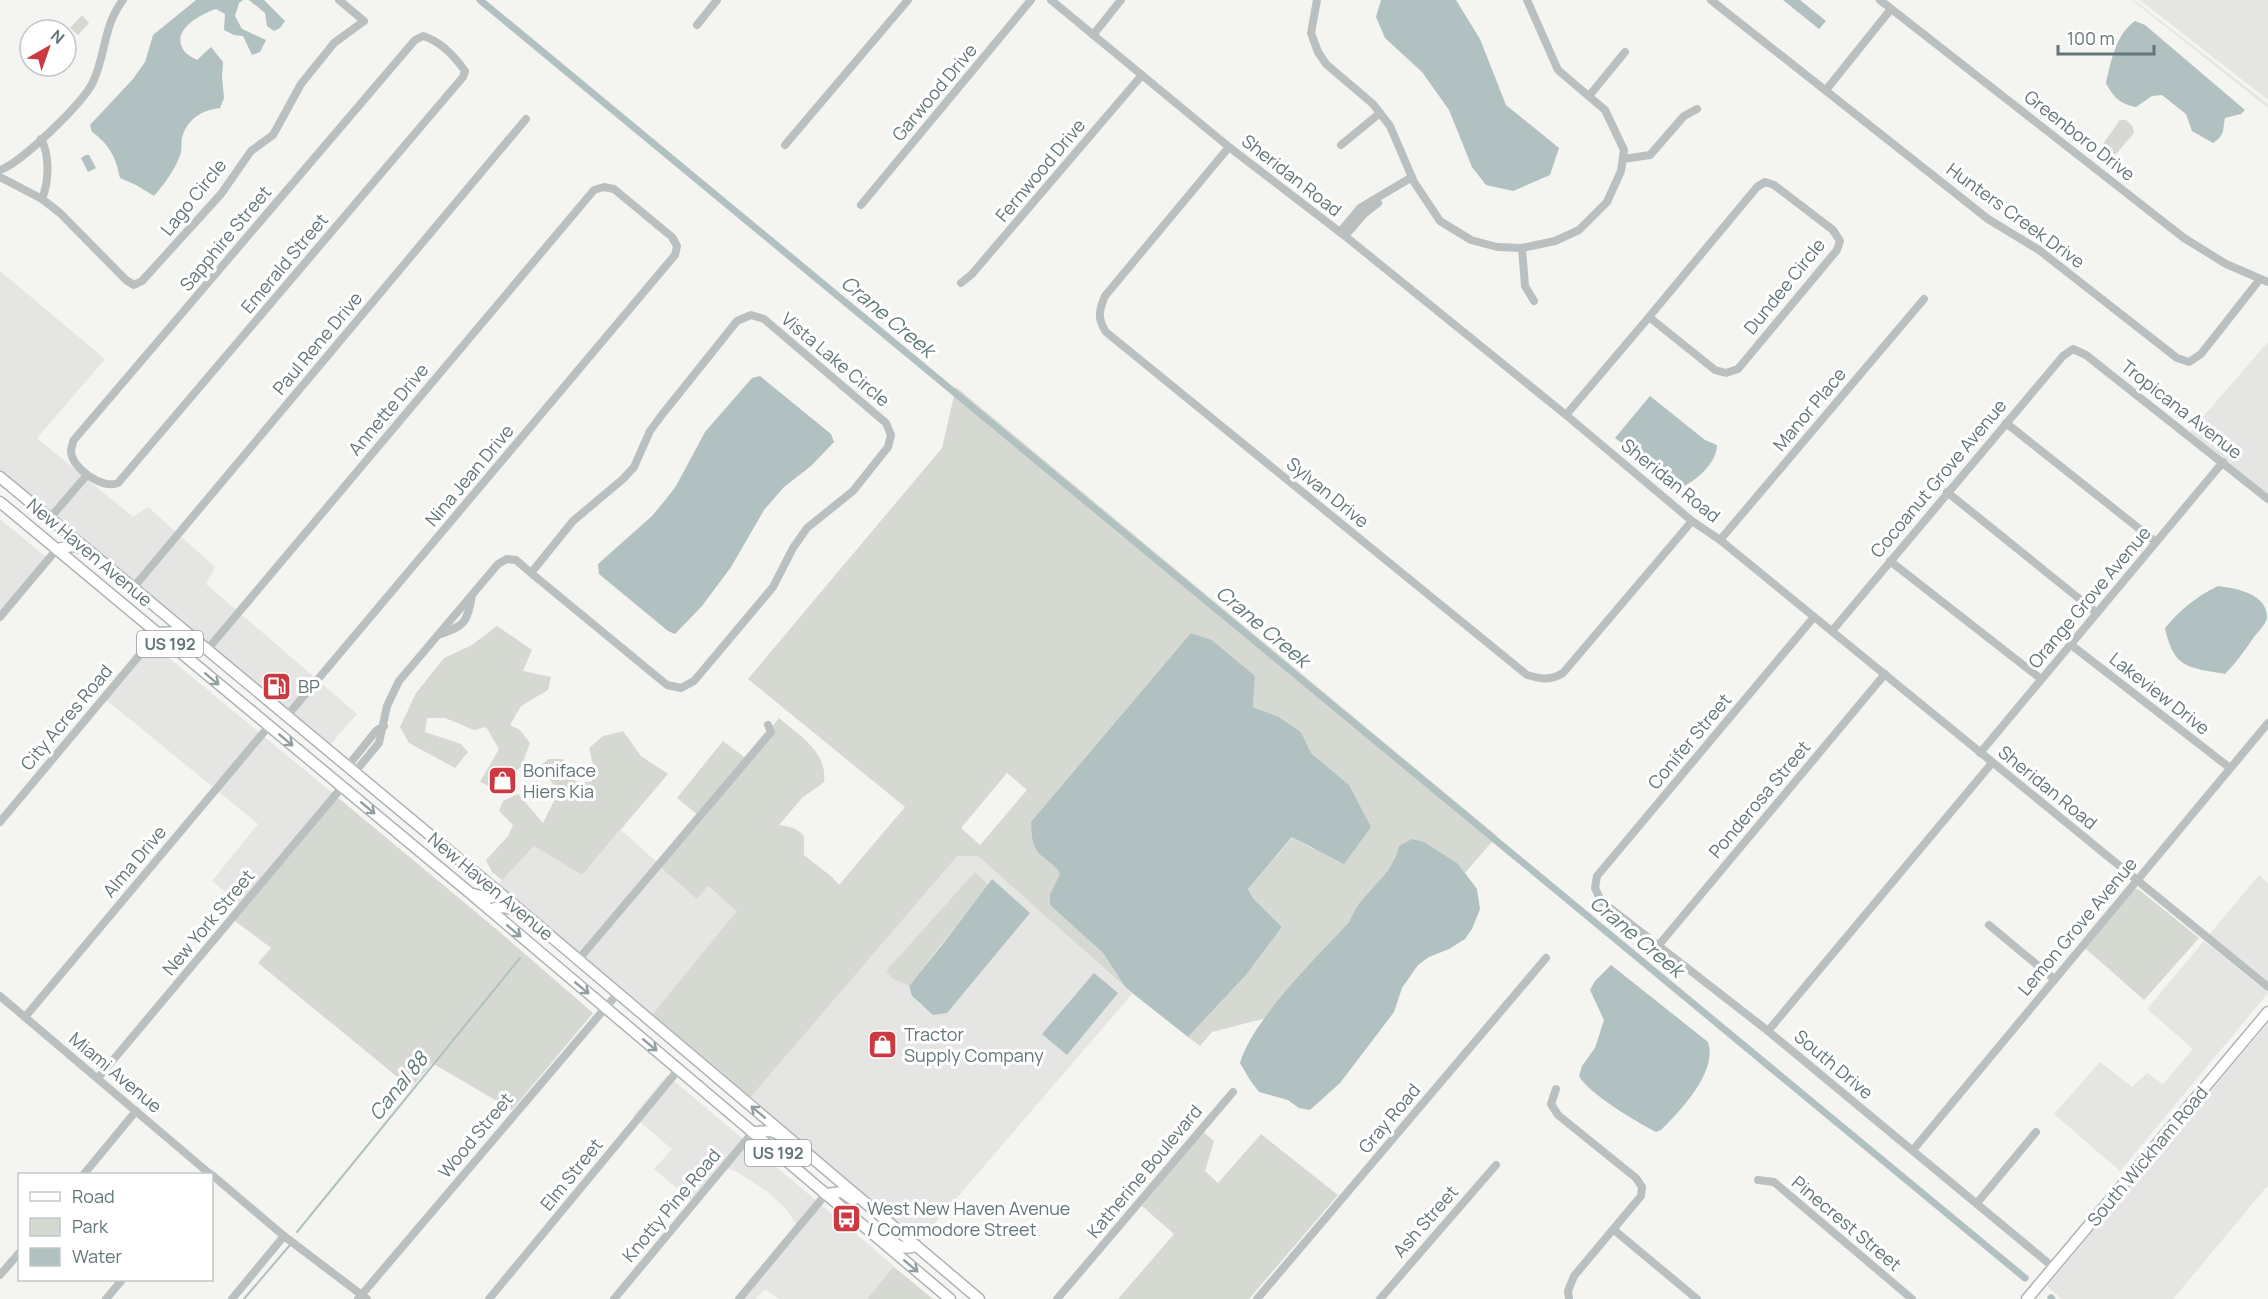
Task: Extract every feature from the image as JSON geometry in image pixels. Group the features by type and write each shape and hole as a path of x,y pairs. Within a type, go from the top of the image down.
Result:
{"main road":[{"name":"New Haven Avenue","path":"0,477 502,895 979,1299"},
{"name":"New Haven Avenue","path":"0,502 470,893 950,1299"},
{"path":"15,514 36,523 44,523 50,518"},
{"path":"57,549 72,546 86,549"},
{"path":"103,588 124,591 133,588"},
{"path":"158,633 177,632 191,636"},
{"path":"269,726 287,716"},
{"path":"323,771 350,777 351,770"},
{"path":"342,787 360,786 376,791"},
{"path":"470,893 488,898 502,895"},
{"path":"490,910 495,907 504,907 521,911"},
{"name":"South Wickham Road","path":"2027,1299 2268,1012"},
{"path":"679,1070 696,1068 711,1072"},
{"path":"753,1132 771,1131 789,1138"},
{"path":"826,1194 842,1192 862,1207 875,1211"},
{"path":"852,1216 901,1248 909,1249 916,1246"}],"street":[{"path":"0,170 7,168 41,139 84,97 99,65 111,20 123,0"},
{"name":"Lago Circle","path":"0,177 42,199 60,213 126,280 134,285 142,281 221,194 251,151 273,135 301,84 334,43 364,21 339,0"},
{"path":"697,25 717,0"},
{"path":"784,145 908,0"},
{"name":"Garwood Drive","path":"861,205 1031,0"},
{"name":"Sheridan Road","path":"1051,0 1229,147 1342,234 1566,415 1692,521 1720,540 2268,987"},
{"path":"1093,35 1121,0"},
{"path":"1317,0 1311,33 1318,52 1326,64 1373,104 1390,126 1413,180 1440,220 1471,240 1497,247 1522,248 1555,242 1579,230 1607,202 1621,171 1624,150 1605,110 1558,70 1527,0"},
{"name":"Hunters Creek Drive","path":"1711,0 1988,219 2039,249 2177,358 2189,362 2201,354 2264,281"},
{"path":"1826,90 1885,3"},
{"name":"Greenboro Drive","path":"1885,3 2184,238 2208,254 2264,281"},
{"name":"Sapphire Street","path":"87,475 74,461 70,452 74,441 415,40 423,36 432,39"},
{"name":"Emerald Street","path":"87,475 101,484 112,486 118,483 463,77 465,71 457,60 432,39"},
{"path":"1589,96 1624,52"},
{"name":"Fernwood Drive","path":"961,283 972,274 1142,75"},
{"path":"1623,159 1650,155 1684,116 1697,110"},
{"path":"1341,145 1380,113"},
{"name":"Paul Rene Drive","path":"133,588 526,119"},
{"path":"41,139 48,150 45,192 42,199"},
{"name":"Sylvan Drive","path":"1229,147 1106,296 1099,309 1100,323 1106,332 1527,675 1543,680 1556,678 1563,673 1692,521"},
{"path":"1342,234 1384,198 1413,180"},
{"name":"Dundee Circle","path":"1566,415 1758,187 1765,183 1774,185 1833,230 1840,241 1836,250 1738,369 1726,373 1715,370 1649,317"},
{"name":"Nina Jean Drive","path":"287,716 675,255 677,246 672,237 614,189 604,187 594,190"},
{"name":"Annette Drive","path":"207,650 594,190"},
{"path":"1522,248 1525,286 1534,301"},
{"name":"Manor Place","path":"1720,540 1924,299"},
{"name":"Vista Lake Circle","path":"351,770 379,743 387,706 399,681 498,564 507,559 516,560 531,573 667,685 681,688 694,681 772,587 793,548 807,528 853,491 888,447 891,435 886,423 764,319 751,315 737,321 661,416 651,431 634,467 573,521 531,573"},
{"name":"Cocoanut Grove Avenue","path":"1832,631 2063,356 2073,349"},
{"name":"Tropicana Avenue","path":"2073,349 2086,355 2268,499"},
{"path":"2006,423 2156,543"},
{"name":"Orange Grove Avenue","path":"1980,753 2223,462"},
{"path":"50,518 87,475"},
{"path":"1947,492 2097,613"},
{"path":"0,617 57,549"},
{"path":"1890,561 2041,679"},
{"name":"Vista Lake Circle","path":"438,636 457,629 469,617 472,595"},
{"path":"454,615 463,623"},
{"name":"Conifer Street","path":"1595,888 1597,876 1814,617"},
{"name":"City Acres Road","path":"0,822 158,633"},
{"name":"Lakeview Drive","path":"2070,644 2230,768"},
{"name":"Ponderosa Street","path":"1658,946 1885,674"},
{"name":"Lemon Grove Avenue","path":"1913,1150 2268,723"},
{"path":"578,960 771,732 768,725"},
{"name":"Alma Drive","path":"25,1017 269,726"},
{"path":"1768,1031 1992,763"},
{"name":"New York Street","path":"98,1078 342,787"},
{"name":"South Drive","path":"1595,888 1601,901 1768,1031 2054,1267"},
{"path":"1989,925 2054,979"},
{"name":"Gray Road","path":"1257,1299 1546,958"},
{"name":"Wood Street","path":"362,1298 618,993"},
{"name":"Miami Avenue","path":"0,996 209,1173"},
{"name":"Elm Street","path":"489,1299 679,1070"},
{"path":"1556,1089 1551,1104 1558,1115 1636,1178 1642,1187 1641,1196 1574,1276 1569,1295"},
{"name":"Katherine Boulevard","path":"1057,1299 1233,1092"},
{"path":"85,1173 136,1111"},
{"name":"Knotty Pine Road","path":"614,1299 753,1132"},
{"path":"1977,1203 2036,1132"},
{"name":"Ash Street","path":"1380,1299 1496,1165"},
{"name":"Miami Avenue","path":"213,1177 362,1298"},
{"name":"Pinecrest Street","path":"1758,1180 1774,1182 1912,1299"},
{"path":"740,1299 826,1194"},
{"path":"1614,1230 1696,1299"},
{"path":"232,1299 284,1236"},
{"path":"0,1275 18,1254"},
{"path":"106,1299 121,1281"}],"shaded area":[{"path":"2132,0 2268,104 2268,108"},
{"path":"2140,0 2268,0 2268,100"},
{"path":"0,271 105,359 37,438 133,517 148,507 215,567 206,584 357,714 330,745 0,470"},
{"path":"2268,342 2268,496 2190,432"},
{"path":"0,519 46,557 0,612"},
{"path":"151,643 336,796 243,907 212,881 258,824 104,698"},
{"path":"621,830 697,898 707,886 738,911 651,1016 497,885 534,846 582,875"},
{"path":"956,856 978,856 1132,994 919,1242 749,1099","holes":["974,873 988,885 921,1006 912,996 909,986 893,979"]},
{"path":"2259,875 2268,883 2268,982 2209,935"},
{"path":"2204,941 2268,993 2120,1171 2054,1114 2100,1062 2132,1087 2147,1073 2163,1084 2193,1049 2147,1009"},
{"path":"2268,1023 2268,1185 2173,1299 2062,1299 2047,1286"},
{"path":"667,1075 894,1266 867,1299 779,1299 765,1289 756,1299 743,1299 801,1231 786,1209 768,1192 737,1172 727,1168 696,1204 654,1169 672,1149 633,1116"}],"green space":[{"path":"82,15 89,23 78,35 78,19"},
{"path":"2120,120 2126,120 2133,127 2134,133 2113,155 2104,149 2103,144"},
{"path":"956,387 1497,836 1465,873 1458,864 1397,857 1358,906 1349,922 1266,1018 1212,1032 1200,1046 1188,1037 1246,975 1282,927 1253,898 1248,889 1293,837 1313,849 1349,785 1311,753 1301,732 1279,717 1253,707 1255,676 1212,640 1191,633 1041,856 1056,866 1060,874 1050,894 1050,905 1103,953 1126,988 978,856 957,856 749,1099 651,1016 737,911 708,886 697,899 659,866 703,819 677,798 723,741 747,759 779,718 817,753 824,771 824,782 802,798 779,825 793,828 804,836 804,855 839,885 905,807 748,679 942,448","holes":["1007,773 1027,790 980,845 961,828"]},
{"path":"497,626 532,650 523,671 551,677 548,690 521,706 510,725 520,730 530,743 521,767 495,789 480,782 499,749 486,727 474,730 445,718 427,718 425,732 461,744 468,752 455,768 409,743 400,727 416,693 444,658 472,645"},
{"path":"623,731 641,756 668,774 582,875 534,846 502,880 492,872 486,860 508,836 513,825 499,811 503,801 518,794 543,823 559,791 539,767 548,759 563,759 567,777 578,782 591,782 595,772 589,748 603,736"},
{"path":"336,796 593,1013 512,1110 432,1063 411,1088 258,963 271,948 232,919"},
{"path":"975,872 988,885 909,986 893,979 886,971"},
{"path":"2133,889 2138,889 2199,938 2144,1000 2085,948"},
{"path":"1202,1131 1214,1141 1205,1171 1218,1183 1261,1134 1338,1195 1249,1299 1118,1299 1174,1234 1142,1206"},
{"path":"894,1267 933,1299 867,1299"}],"water":[{"path":"196,0 243,0 239,3 235,16 242,29 266,40 260,52 252,55 243,36 224,30 225,14 216,9 195,19 183,30 181,44 187,54 197,60 211,47 223,62 224,98 220,108 201,113 191,121 184,131 181,152 176,164 154,196 120,178 111,152 92,132 90,125 133,79 145,62 153,35"},
{"path":"249,0 264,0 285,21 280,28 274,31 267,26 265,13"},
{"path":"1381,0 1456,0 1480,39 1506,105 1559,148 1550,175 1513,191 1486,185 1472,167 1449,110 1422,72 1385,38 1376,17"},
{"path":"1783,0 1800,0 1826,21 1819,29"},
{"path":"2135,21 2145,25 2245,110 2241,114 2225,118 2222,135 2213,143 2192,131 2186,114 2162,95 2152,96 2136,107 2121,102 2111,92 2106,83 2112,57 2123,33"},
{"path":"89,155 96,168 88,172 81,158"},
{"path":"760,376 831,434 834,442 811,466 784,487 764,510 731,567 702,606 675,634 668,631 599,574 598,564 652,516 676,486 705,432 752,378"},
{"path":"1650,396 1705,440 1717,445 1713,458 1704,471 1680,488 1615,438"},
{"path":"2218,586 2241,590 2256,597 2266,610 2267,618 2262,628 2225,674 2201,670 2184,664 2173,652 2165,628 2189,604"},
{"path":"1191,633 1212,640 1255,676 1253,707 1279,717 1301,732 1311,753 1349,785 1371,827 1344,864 1292,837 1248,889 1253,898 1282,927 1246,975 1188,1037 1126,988 1103,953 1050,905 1050,894 1060,874 1055,866 1036,850 1031,822"},
{"path":"1412,839 1424,842 1458,864 1477,889 1480,909 1472,929 1465,939 1418,965 1402,988 1394,1012 1340,1083 1310,1110 1299,1108 1288,1100 1259,1092 1240,1063 1258,1027 1287,989 1349,922 1358,905 1393,863 1399,846"},
{"path":"992,879 1030,913 947,1013 933,1015 912,996 909,986"},
{"path":"1611,965 1708,1042 1710,1054 1703,1078 1687,1102 1661,1130 1656,1132 1603,1099 1579,1076 1582,1066 1595,1048 1604,1020 1590,990 1595,981"},
{"path":"1094,973 1118,993 1067,1055 1042,1034"}],"waterway":[{"name":"Crane Creek","path":"480,0 2025,1278"},
{"name":"Canal 88","path":"297,1232 520,958"},
{"name":"Canal 88","path":"244,1299 290,1245"}],"place":[{"name":"BP","path":"277,686"},
{"name":"Boniface Hiers Kia","path":"502,780"},
{"name":"Tractor Supply Company","path":"883,1044"},
{"name":"West New Haven Avenue / Commodore Street","path":"846,1218"}]}
